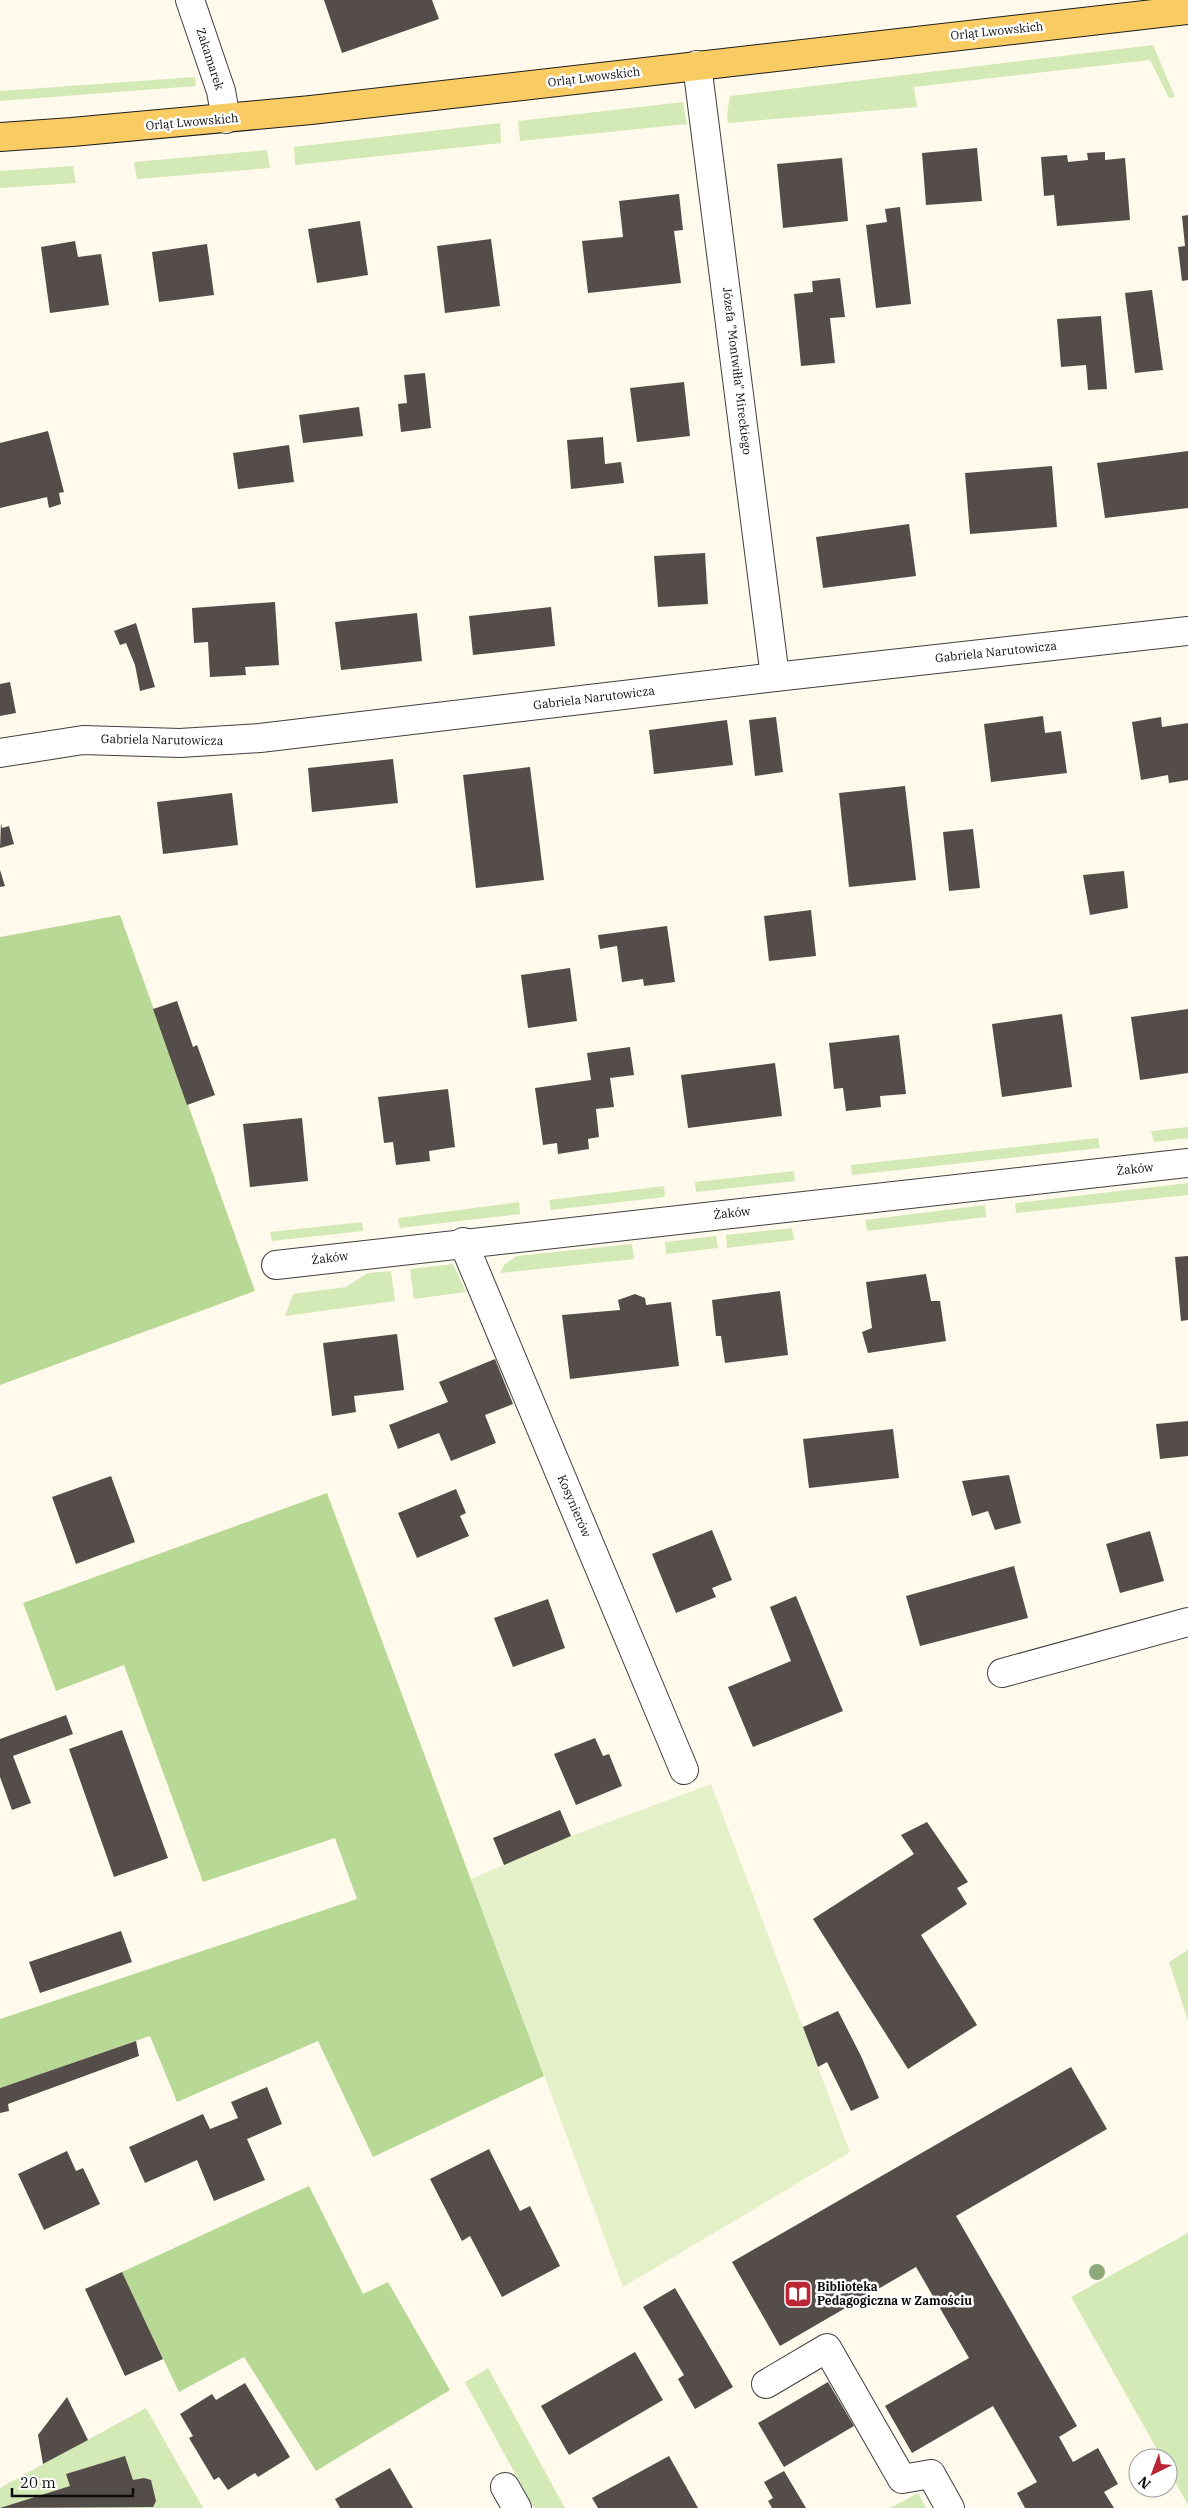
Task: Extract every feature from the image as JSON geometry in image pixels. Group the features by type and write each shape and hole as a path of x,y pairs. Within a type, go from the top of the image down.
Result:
{"main road":[{"name":"Orląt Lwowskich","path":"0,136 226,119 1188,10"}],"street":[{"name":"Zakamarek","path":"190,0 218,83 226,119"},
{"name":"Józefa \"Montwiłła\" Mireckiego","path":"697,65 775,677"},
{"name":"Gabriela Narutowicza","path":"0,753 83,740 197,743 260,738 775,677 1188,631"},
{"name":"Żaków","path":"276,1265 463,1242 1188,1164"},
{"name":"Kosynierów","path":"463,1242 684,1770"},
{"path":"1002,1673 1188,1622"},
{"path":"766,2384 827,2348 902,2479 931,2474 950,2508"}],"green space":[{"path":"1153,45 1175,97 1169,98 1150,60 914,87 917,107 728,123 727,114 730,96"},
{"path":"195,77 196,86 0,101 0,91"},
{"path":"683,102 687,124 520,141 518,121"},
{"path":"500,123 501,143 295,165 294,147"},
{"path":"267,150 270,168 137,179 134,162"},
{"path":"73,166 76,183 0,188 0,171"},
{"path":"120,915 255,1291 0,1385 0,937"},
{"path":"1188,1127 1188,1138 1154,1142 1151,1131"},
{"path":"1098,1138 1100,1148 852,1175 851,1165"},
{"path":"794,1171 795,1181 696,1192 695,1182"},
{"path":"1188,1183 1188,1195 1016,1213 1015,1203"},
{"path":"664,1186 665,1197 551,1210 549,1200"},
{"path":"519,1202 520,1214 400,1228 398,1218"},
{"path":"985,1205 986,1217 867,1231 865,1220"},
{"path":"362,1222 363,1231 272,1241 270,1232"},
{"path":"792,1228 794,1240 727,1248 726,1235"},
{"path":"716,1236 718,1248 666,1254 665,1242"},
{"path":"632,1244 634,1259 500,1273 504,1265 517,1256"},
{"path":"453,1264 466,1292 414,1299 410,1269"},
{"path":"391,1271 395,1301 285,1316 293,1294 346,1287 368,1273"},
{"path":"327,1493 544,2076 373,2157 318,2041 177,2102 150,2036 0,2088 0,2019 357,1899 335,1838 203,1882 124,1665 56,1691 23,1603"},
{"path":"711,1784 850,2152 623,2287 471,1879 571,1836"},
{"path":"1188,1950 1188,2021 1169,1962"},
{"path":"309,2186 363,2294 388,2282 450,2390 316,2471 244,2357 179,2392 122,2272"},
{"path":"1188,2233 1188,2505 1178,2487 1178,2448 1156,2448 1071,2297"},
{"path":"488,2368 565,2508 534,2508 465,2382"},
{"path":"146,2408 203,2508 0,2508 0,2488"},
{"path":"918,2493 926,2508 890,2508"}],"building":[{"path":"324,0 432,0 439,19 342,53"},
{"path":"977,148 982,201 926,205 922,153"},
{"path":"1105,152 1105,160 1125,158 1130,220 1057,226 1054,195 1044,196 1041,157 1067,155 1068,162 1088,160 1087,153"},
{"path":"842,158 848,221 783,228 777,164"},
{"path":"679,194 683,230 674,231 681,283 588,293 582,241 623,237 619,201"},
{"path":"900,207 911,304 876,308 866,225 887,222 885,209"},
{"path":"1188,215 1188,280 1182,281 1178,247 1185,246 1182,216"},
{"path":"360,221 368,275 317,283 308,229"},
{"path":"491,239 500,306 445,313 437,246"},
{"path":"75,241 78,257 101,254 109,305 50,313 41,247"},
{"path":"207,244 214,295 159,302 152,252"},
{"path":"840,278 845,317 830,318 835,363 801,366 794,294 813,292 812,281"},
{"path":"1152,290 1163,370 1135,373 1125,293"},
{"path":"1101,316 1107,389 1088,390 1086,365 1061,367 1057,319"},
{"path":"425,373 431,428 401,432 398,404 407,403 404,375"},
{"path":"684,382 690,436 637,442 630,388"},
{"path":"359,407 363,436 303,443 299,415"},
{"path":"48,431 64,492 59,493 61,504 49,508 47,497 0,508 0,443"},
{"path":"603,437 605,464 621,462 624,483 571,489 567,440"},
{"path":"289,445 294,482 238,489 233,453"},
{"path":"1188,451 1188,508 1105,518 1097,463"},
{"path":"1052,466 1057,527 970,534 965,473"},
{"path":"909,524 916,576 823,588 816,537"},
{"path":"705,553 708,604 658,607 654,556"},
{"path":"275,602 279,665 245,667 246,675 210,677 208,642 194,643 192,608"},
{"path":"551,607 555,646 473,655 469,616"},
{"path":"417,613 422,661 341,670 335,622"},
{"path":"136,623 155,687 140,691 135,665 126,643 120,645 114,631"},
{"path":"10,682 16,713 0,716 0,684"},
{"path":"1043,716 1045,733 1061,731 1067,773 991,782 984,724"},
{"path":"776,717 783,772 755,776 749,720"},
{"path":"1161,717 1162,727 1188,723 1188,780 1169,783 1168,775 1141,780 1132,722"},
{"path":"727,720 733,765 654,774 649,730"},
{"path":"393,759 398,803 312,812 308,768"},
{"path":"530,767 544,880 476,888 463,775"},
{"path":"905,786 916,880 849,887 839,793"},
{"path":"232,793 238,845 163,854 157,802"},
{"path":"1,823 2,828 9,826 14,844 0,848"},
{"path":"973,829 980,888 949,891 943,832"},
{"path":"0,870 5,886 0,887"},
{"path":"1124,871 1128,908 1090,915 1083,875"},
{"path":"811,910 816,956 769,961 764,916"},
{"path":"667,926 675,982 644,986 643,979 622,982 617,946 600,949 598,935"},
{"path":"570,968 577,1021 528,1028 521,975"},
{"path":"177,1001 193,1047 197,1045 215,1095 187,1105 153,1009"},
{"path":"1188,1009 1188,1073 1140,1080 1131,1017"},
{"path":"1062,1014 1072,1087 1002,1097 992,1024"},
{"path":"899,1035 906,1094 880,1096 881,1107 846,1111 843,1088 834,1089 829,1043"},
{"path":"630,1047 634,1075 610,1078 614,1107 596,1109 599,1137 588,1139 589,1149 558,1154 557,1143 543,1145 535,1088 591,1080 587,1053"},
{"path":"775,1063 782,1116 688,1128 681,1075"},
{"path":"448,1089 455,1147 429,1151 430,1161 396,1165 393,1142 384,1143 378,1097"},
{"path":"302,1118 308,1181 250,1187 243,1124"},
{"path":"1188,1256 1188,1320 1181,1321 1175,1257"},
{"path":"926,1274 931,1301 940,1301 946,1341 868,1353 862,1332 872,1328 866,1282"},
{"path":"780,1291 788,1355 725,1363 721,1336 716,1336 712,1300"},
{"path":"635,1294 645,1298 646,1305 671,1302 679,1366 570,1379 562,1315 620,1310 618,1300"},
{"path":"397,1334 404,1390 354,1396 356,1412 332,1416 323,1343"},
{"path":"495,1359 513,1404 485,1415 496,1443 451,1461 439,1433 398,1449 389,1425 448,1402 439,1382"},
{"path":"1188,1421 1188,1456 1160,1459 1156,1424"},
{"path":"893,1429 899,1478 809,1488 803,1439"},
{"path":"1009,1475 1021,1523 995,1530 988,1511 972,1516 962,1481"},
{"path":"111,1476 135,1542 76,1564 52,1497"},
{"path":"456,1489 466,1513 460,1516 469,1536 417,1558 398,1513"},
{"path":"712,1530 732,1580 712,1588 716,1597 676,1613 652,1554"},
{"path":"1150,1531 1164,1581 1120,1593 1106,1544"},
{"path":"1014,1566 1028,1618 920,1646 906,1596"},
{"path":"796,1596 843,1711 753,1747 728,1687 791,1661 770,1607"},
{"path":"548,1599 565,1648 513,1667 494,1618"},
{"path":"66,1715 73,1734 13,1756 31,1803 12,1810 0,1777 0,1739"},
{"path":"122,1730 168,1858 114,1877 69,1749"},
{"path":"595,1738 603,1756 609,1754 622,1786 576,1805 554,1754"},
{"path":"560,1810 571,1836 504,1865 493,1838"},
{"path":"927,1822 968,1882 957,1888 967,1904 921,1935 977,2025 908,2069 813,1919 914,1854 901,1835"},
{"path":"121,1931 132,1962 40,1993 29,1962"},
{"path":"838,2011 861,2056 879,2098 851,2111 827,2062 818,2067 803,2027"},
{"path":"136,2041 139,2056 8,2104 9,2111 0,2113 0,2088"},
{"path":"1071,2067 1107,2129 956,2216 1077,2426 1059,2437 1073,2462 1098,2448 1118,2484 1104,2492 1114,2508 1025,2508 1017,2493 1037,2482 993,2406 912,2453 885,2406 969,2358 916,2267 780,2346 732,2262"},
{"path":"267,2087 282,2124 247,2139 265,2180 214,2201 197,2160 145,2183 129,2147 203,2114 210,2129 238,2118 231,2102"},
{"path":"489,2149 520,2211 530,2206 560,2266 502,2297 470,2236 462,2241 430,2179"},
{"path":"67,2151 76,2171 83,2168 100,2204 44,2230 18,2174"},
{"path":"122,2272 163,2359 125,2376 85,2289"},
{"path":"675,2288 733,2387 695,2409 678,2379 684,2375 643,2307"},
{"path":"635,2352 663,2400 569,2455 541,2406"},
{"path":"828,2382 854,2426 784,2467 758,2423"},
{"path":"245,2383 290,2457 258,2477 255,2473 228,2490 219,2477 214,2480 189,2438 193,2436 180,2414 212,2394 216,2400"},
{"path":"67,2397 88,2440 43,2464 38,2435"},
{"path":"125,2456 133,2480 144,2478 151,2480 156,2501 153,2507 0,2508 70,2486 66,2474"},
{"path":"669,2456 698,2508 598,2508 592,2498"},
{"path":"390,2468 413,2508 340,2508 335,2499"},
{"path":"784,2471 806,2508 772,2508 768,2501 773,2498 764,2482"}],"place":[{"name":"Biblioteka Pedagogiczna w Zamościu","path":"798,2294"}]}
